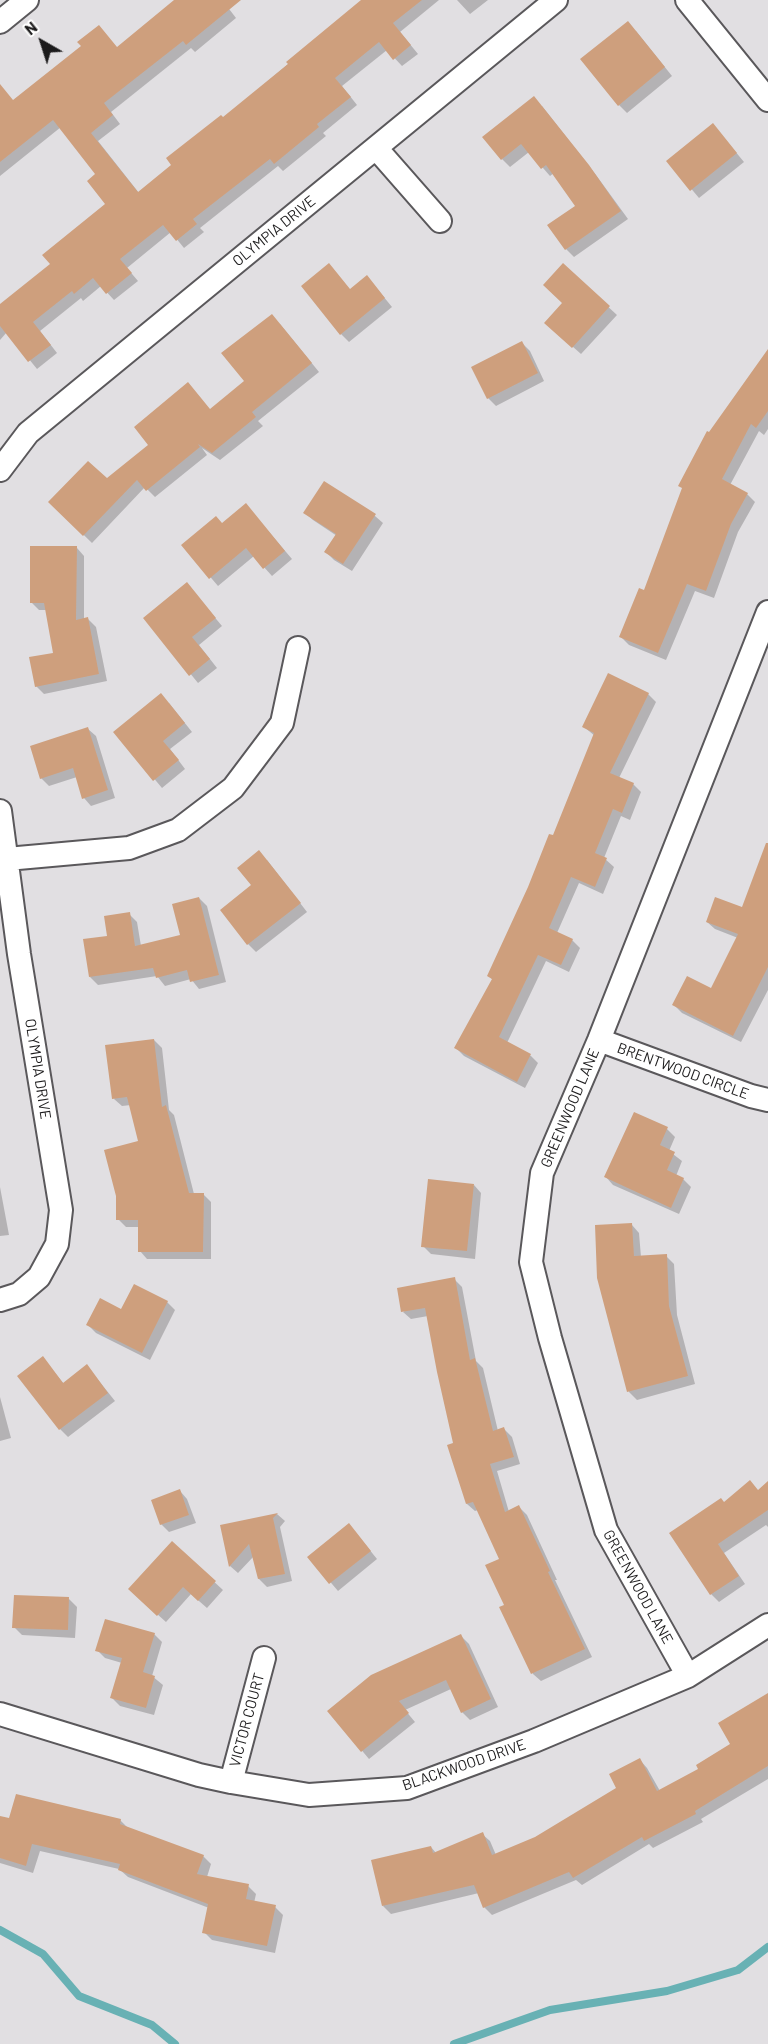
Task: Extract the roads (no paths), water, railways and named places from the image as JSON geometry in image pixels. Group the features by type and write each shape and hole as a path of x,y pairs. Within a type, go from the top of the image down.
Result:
{"street":[{"path":"0,22 27,0"},
{"name":"OLYMPIA DRIVE","path":"0,470 28,433 556,0"},
{"path":"687,0 768,100"},
{"path":"376,148 440,221"},
{"name":"GREENWOOD LANE","path":"688,1676 606,1530 550,1338 531,1262 542,1173 599,1040 768,612"},
{"path":"7,859 129,848 178,830 233,788 282,723 298,648"},
{"name":"OLYMPIA DRIVE","path":"0,811 19,954 61,1210 57,1244 39,1277 19,1294 0,1300"},
{"name":"BRENTWOOD CIRCLE","path":"599,1040 751,1096 768,1100"},
{"name":"BLACKWOOD DRIVE","path":"0,1714 231,1782 309,1795 407,1788 534,1741 688,1676 768,1625"},
{"name":"VICTOR COURT","path":"231,1782 264,1658"}],"waterway":[{"path":"0,1930 43,1954 79,1996 152,2025 175,2044"},
{"path":"454,2044 550,2010 667,1991 738,1970 768,1947"}]}
